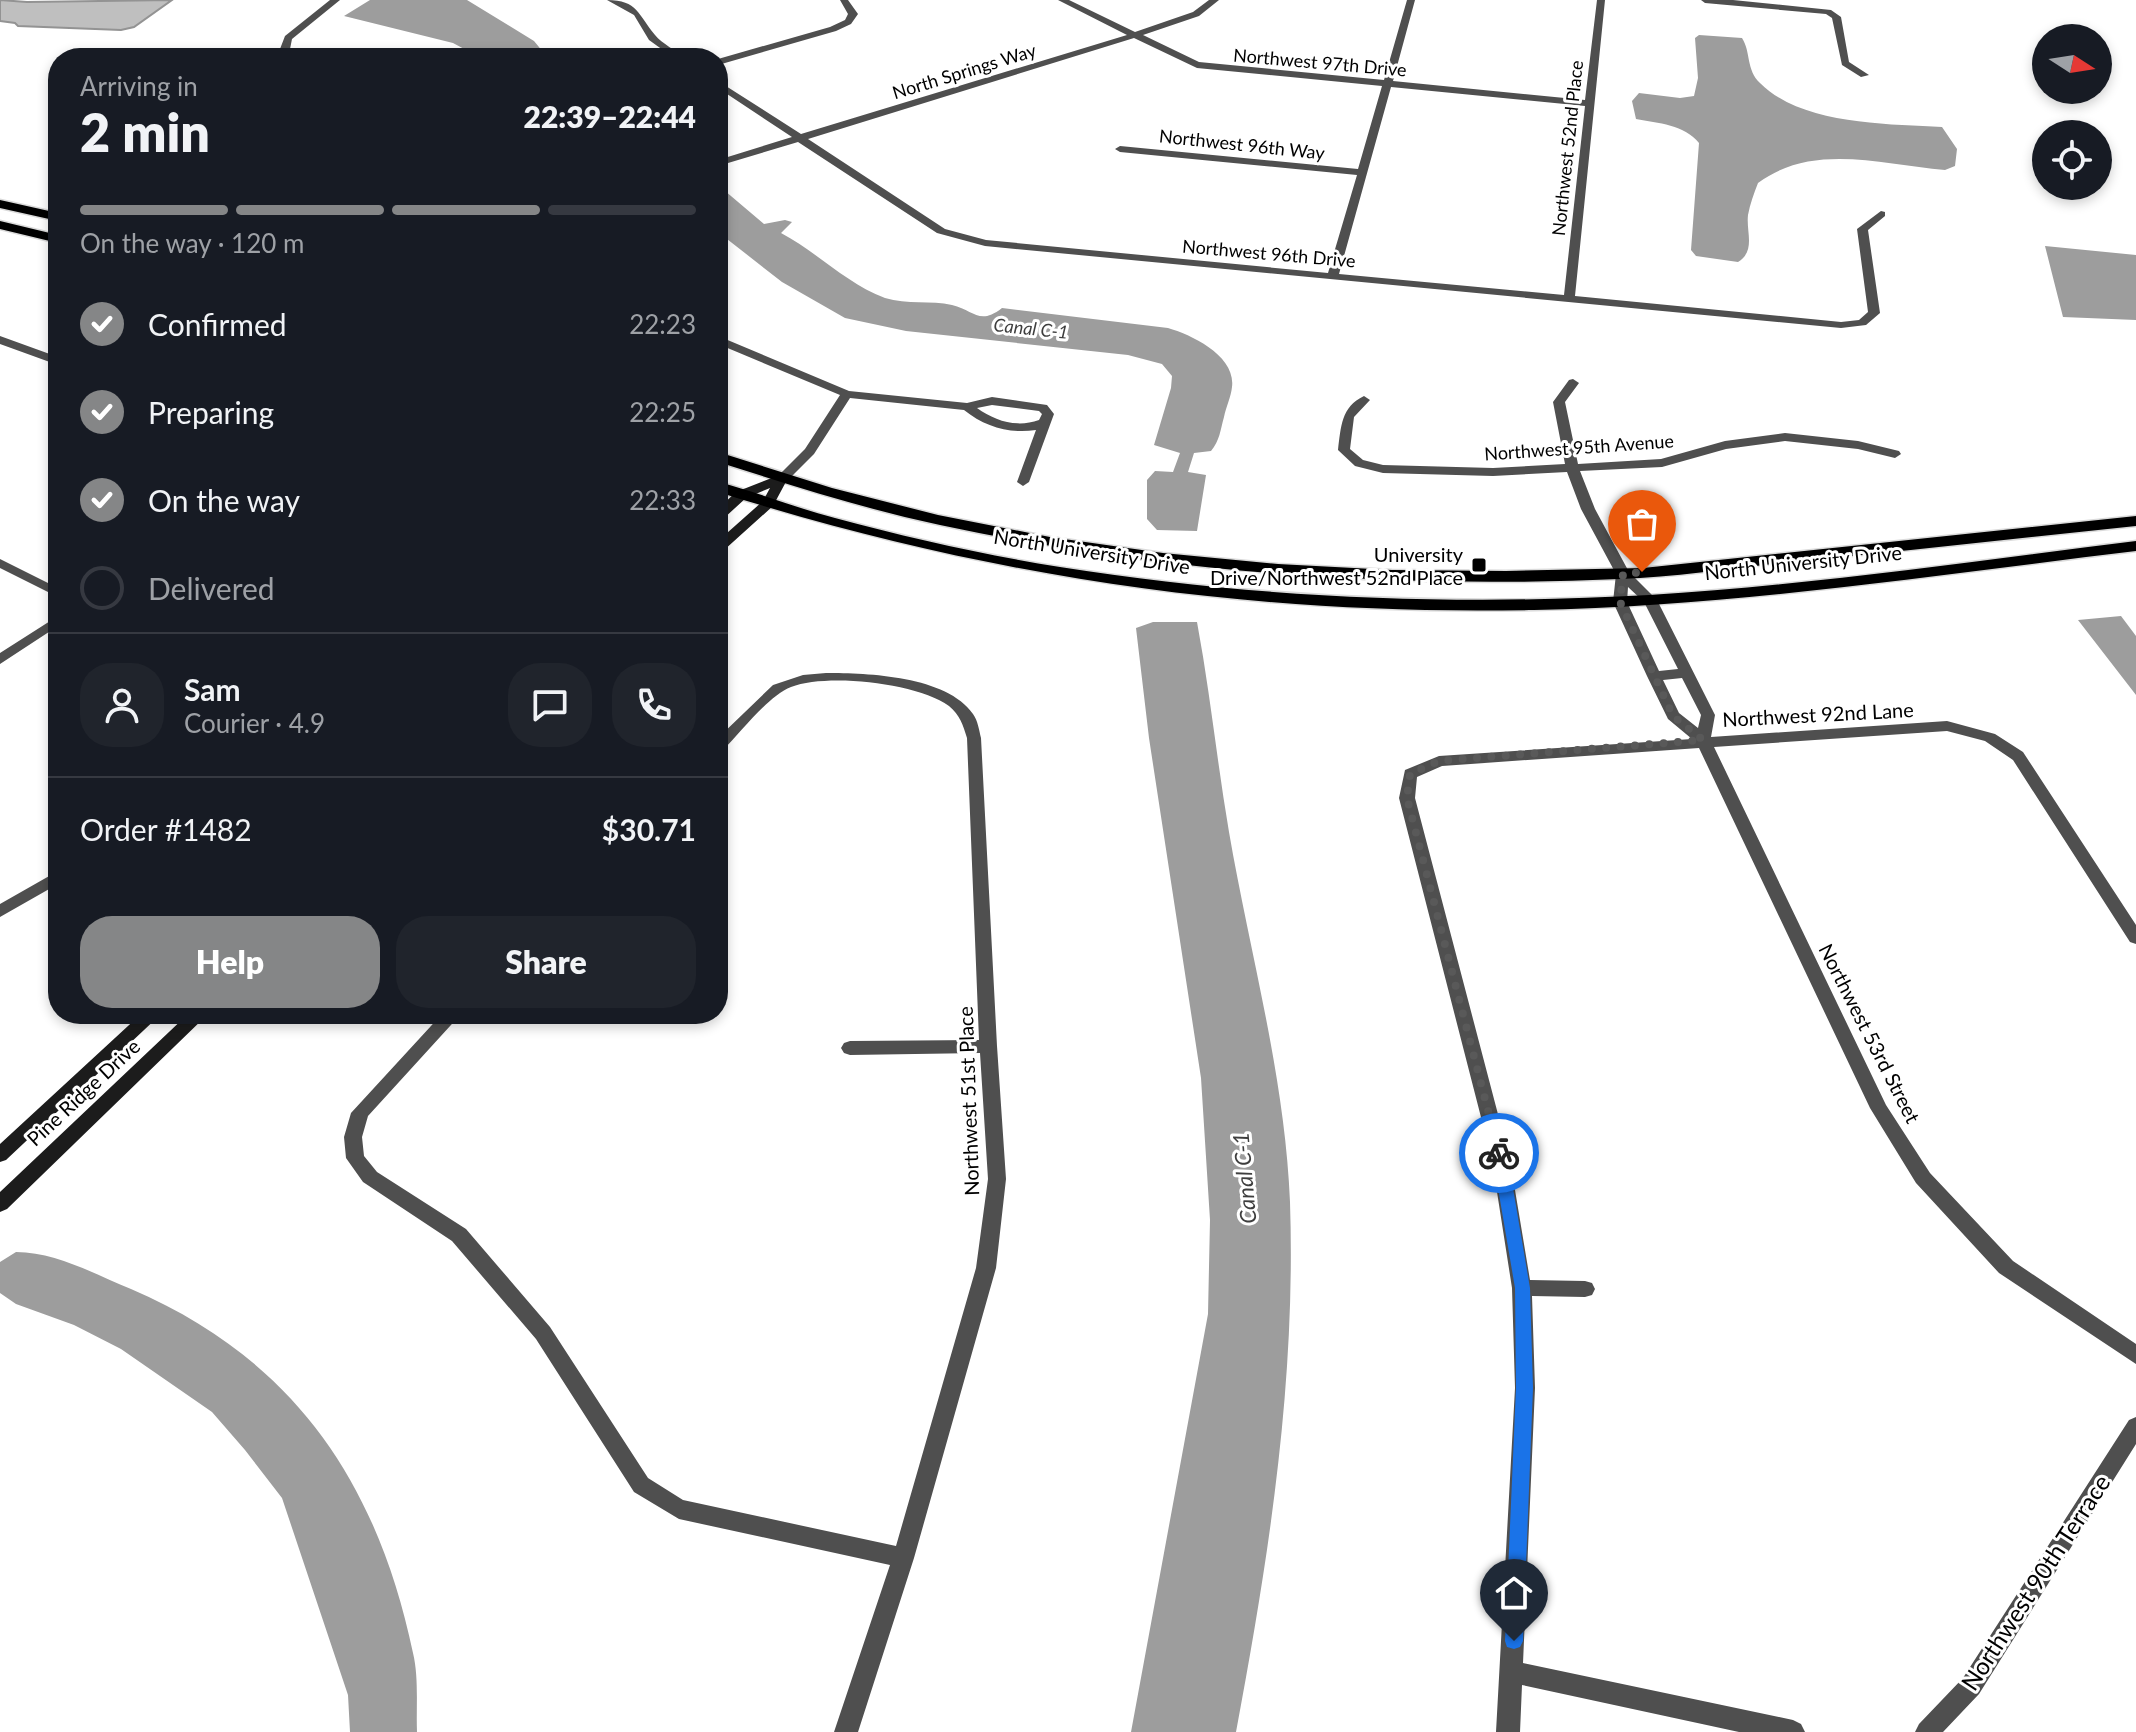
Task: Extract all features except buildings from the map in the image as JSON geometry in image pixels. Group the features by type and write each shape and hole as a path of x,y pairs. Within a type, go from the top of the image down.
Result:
{"main road":[{"path":"0,204 48,215"},
{"path":"0,225 48,237"},
{"name":"North University Drive","path":"728,460 874,504 1009,533 1200,561 1304,571 1416,576 1623,574 2136,521"},
{"name":"North University Drive","path":"728,490 867,531 1008,563 1196,590 1433,605 1650,600 2136,546"}],"street":[{"path":"285,48 288,38 336,0"},
{"path":"611,0 637,13 652,38 666,48"},
{"path":"728,59 848,22 853,14 844,0"},
{"name":"Northwest 97th Drive","path":"1062,0 1197,65 1589,103"},
{"name":"North Springs Way","path":"728,160 1135,35 1196,14 1215,0"},
{"path":"1333,277 1411,0"},
{"name":"Northwest 52nd Place","path":"1569,299 1601,0"},
{"path":"1705,0 1828,12 1836,17 1845,63 1864,75"},
{"name":"Northwest 96th Drive","path":"728,91 941,231 985,243 1841,325 1862,323 1874,313 1862,229 1881,214"},
{"name":"Northwest 96th Way","path":"1120,149 1361,172"},
{"path":"0,340 48,357"},
{"path":"728,344 847,394 967,407 992,401 1043,408 1048,414 1023,482"},
{"path":"1573,383 1559,402 1572,468 1588,509 1623,574 1620,602"},
{"path":"728,539 768,503 782,478 810,451 847,394"},
{"name":"Northwest 95th Avenue","path":"1364,400 1348,416 1344,450 1359,463 1383,469 1572,468 1662,463 1725,445 1785,437 1858,445 1895,454"},
{"path":"967,407 979,418 1006,425 1032,428 1044,423"},
{"path":"728,507 741,495 782,478"},
{"path":"0,563 48,588"},
{"name":"Northwest 53rd Street","path":"1623,574 1650,600 1708,715 1703,740"},
{"name":"Northwest 53rd Street","path":"1620,602 1673,716 1703,740 1879,1108 1923,1178 2006,1267 2136,1355"},
{"path":"0,660 48,627"},
{"path":"1654,676 1687,673"},
{"name":"Northwest 51st Place","path":"728,737 782,685 831,675 856,676 939,693 966,714 974,738 997,1179 986,1268 903,1558 846,1732"},
{"name":"Northwest 92nd Lane","path":"1522,1288 1501,1160 1407,798 1410,774 1439,761 1703,740 1947,726 1990,737 2018,756 2136,938"},
{"path":"0,911 48,883"},
{"name":"Pine Ridge Drive","path":"0,1155 141,1024"},
{"name":"Pine Ridge Drive","path":"0,1204 189,1024"},
{"path":"443,1024 360,1113 353,1137 355,1158 370,1177 459,1235 543,1333 641,1485 679,1509 903,1558"},
{"path":"850,1048 988,1046"},
{"path":"1508,1732 1525,1388 1522,1288 1585,1289"},
{"name":"Northwest 90th Terrace","path":"1927,1732 1971,1686 2136,1426"},
{"path":"1512,1672 1793,1732"}],"water":[{"path":"370,0 467,0 534,41 540,48 462,48 344,16"},
{"path":"1699,35 1742,38 1751,67 1760,83 1798,107 1846,120 1942,127 1957,149 1955,166 1945,170 1849,159 1802,163 1779,170 1758,183 1748,215 1749,247 1744,258 1738,262 1696,256 1691,250 1699,143 1679,129 1636,119 1632,101 1639,93 1680,98 1694,96 1698,78 1695,38"},
{"name":"Canal C-1","path":"728,193 764,224 785,220 792,222 781,233 858,285 885,298 952,305 982,316 1002,308 1168,328 1210,348 1227,366 1232,387 1216,443 1211,451 1194,453 1188,472 1206,475 1197,531 1157,530 1147,519 1147,480 1155,471 1173,472 1180,453 1154,445 1171,388 1172,376 1162,364 1128,355 906,331 845,318 782,282 728,240"},
{"path":"2045,246 2136,255 2136,320 2063,317"},
{"path":"2121,616 2136,636 2136,695 2078,620"},
{"name":"Canal C-1","path":"1153,622 1197,622 1229,832 1274,1062 1287,1155 1291,1270 1284,1403 1269,1535 1236,1732 1131,1732 1208,1314 1210,1220 1201,1078 1149,738 1136,628"},
{"path":"16,1252 46,1256 75,1265 188,1318 239,1351 282,1390 320,1433 351,1481 377,1534 397,1591 415,1663 417,1732 350,1732 348,1695 282,1498 212,1412 121,1349 74,1325 16,1304 0,1293 0,1262"}],"way so far":[{"path":"1499,1153 1407,798 1410,774 1439,761 1703,740 1673,716 1620,602 1623,574 1642,572"}],"place":[{"name":"University Drive/Northwest 52nd Place","path":"1479,565"}],"route":[{"path":"1499,1153 1522,1288 1525,1388 1514,1641"}]}
